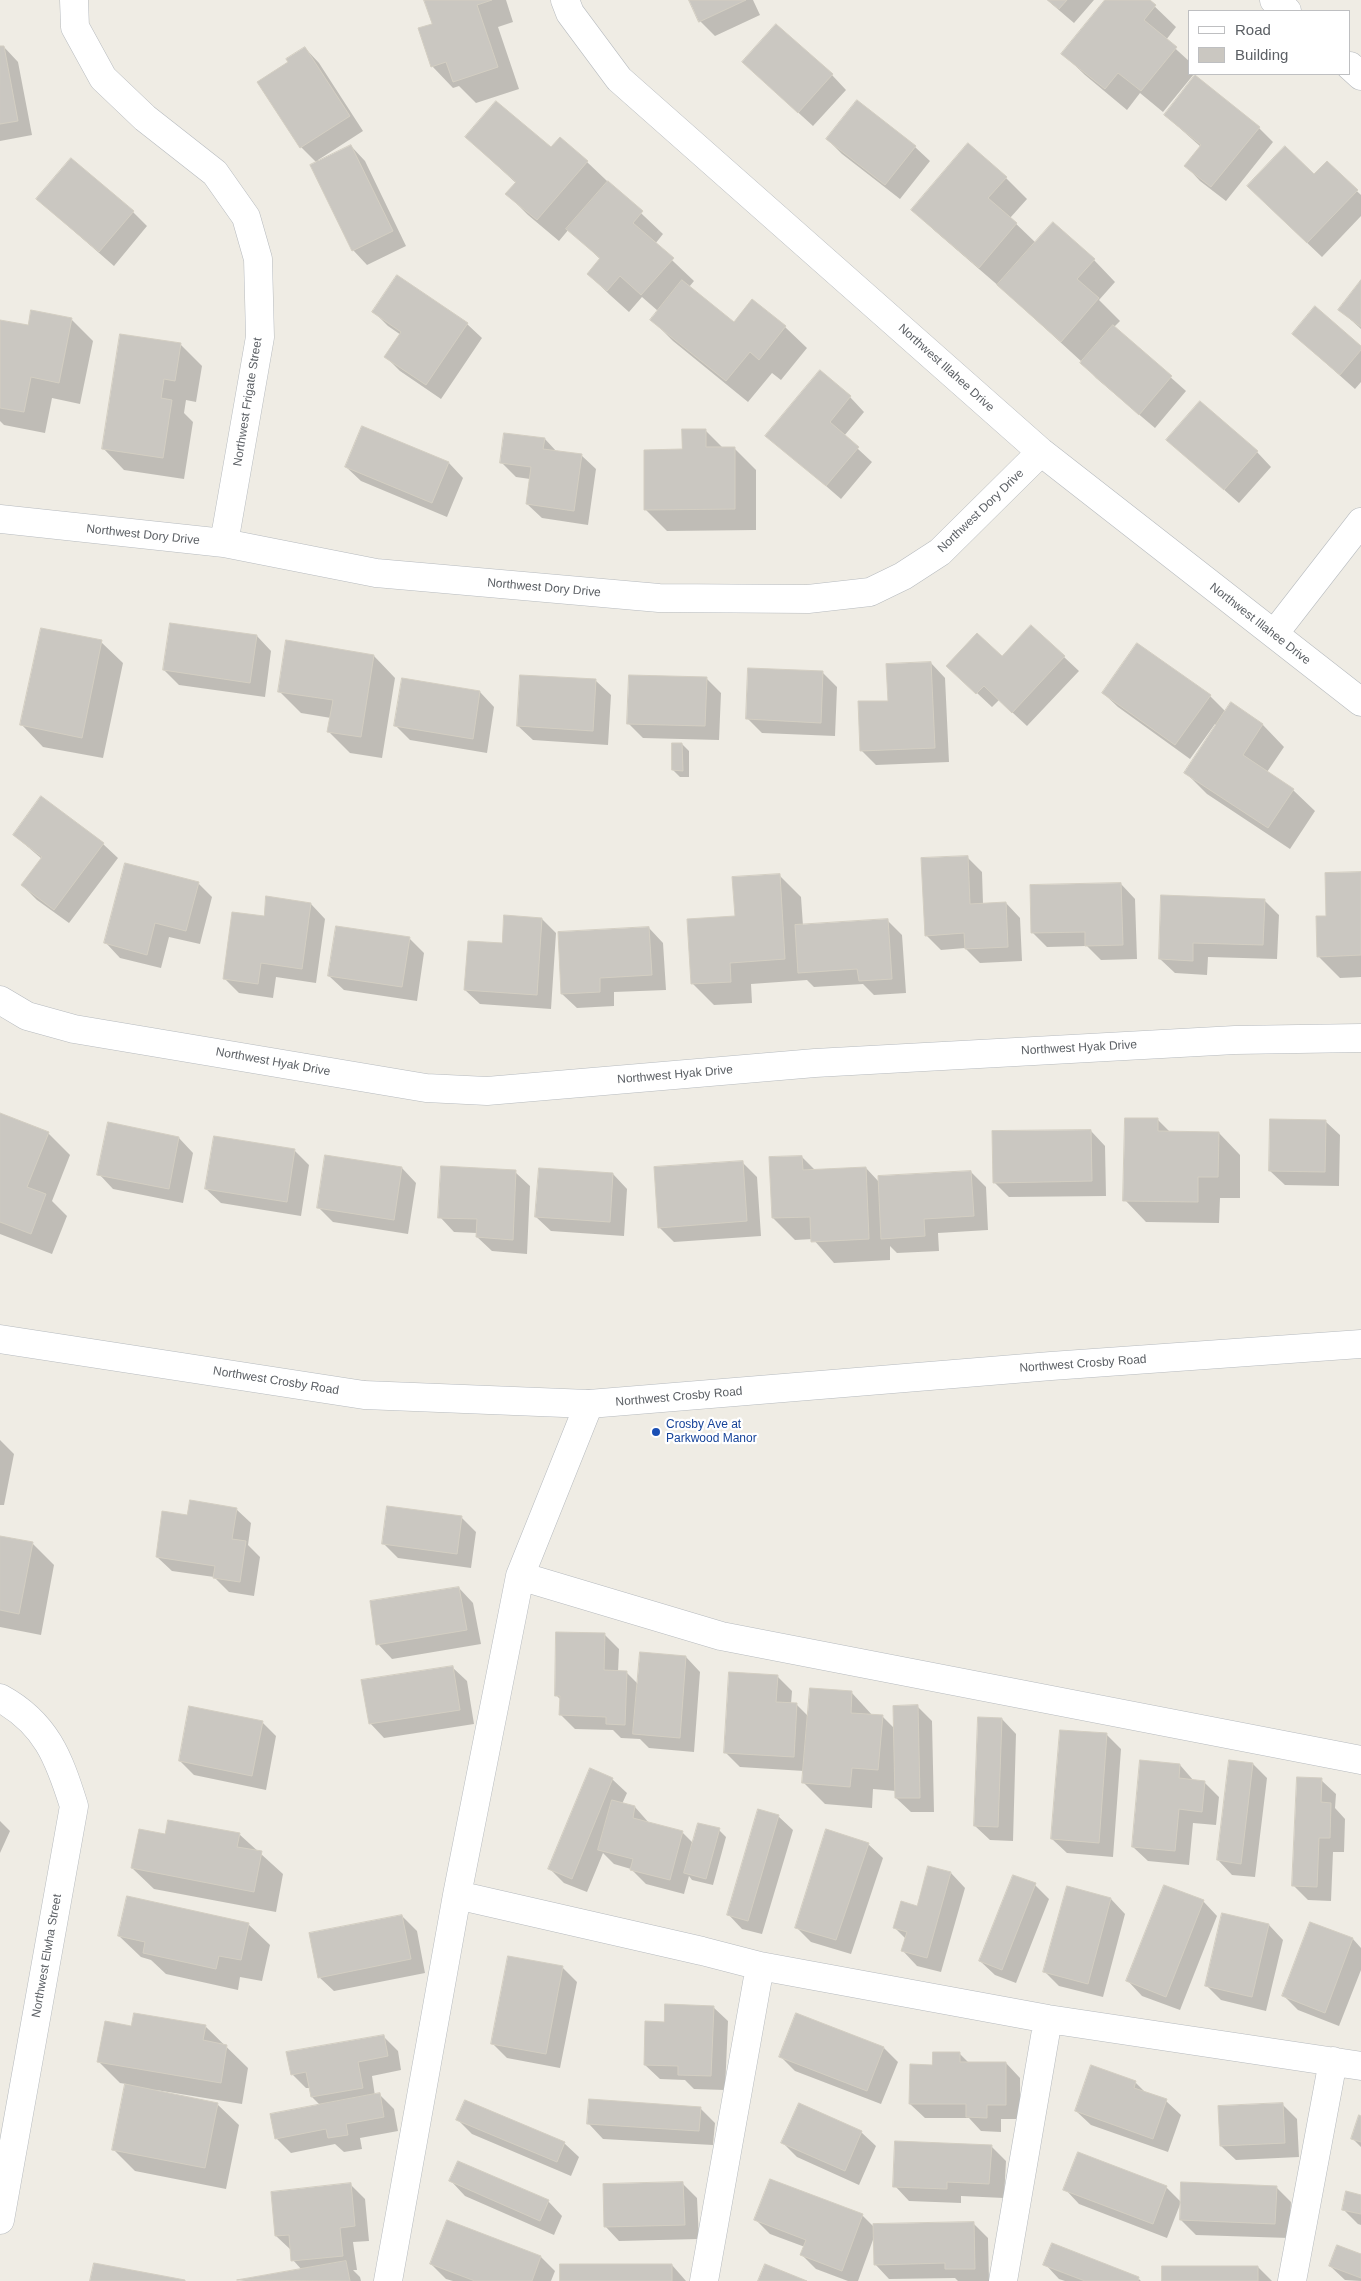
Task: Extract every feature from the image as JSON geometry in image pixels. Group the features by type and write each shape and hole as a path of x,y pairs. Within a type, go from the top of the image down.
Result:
{"street":[{"name":"Northwest Frigate Street","path":"74,0 75,28 103,78 145,118 215,173 246,217 258,259 260,337 224,543"},
{"name":"Northwest Illahee Drive","path":"565,0 570,13 619,79 1041,452 1361,702"},
{"path":"1274,0 1286,10"},
{"path":"1351,67 1361,76"},
{"name":"Northwest Dory Drive","path":"0,519 224,543 376,573 649,597 808,598 870,592 903,576 940,552 1041,452"},
{"path":"1274,634 1361,522"},
{"name":"Northwest Hyak Drive","path":"0,1000 27,1016 74,1029 426,1088 487,1091 825,1063 1235,1040 1361,1038"},
{"name":"Northwest Crosby Road","path":"0,1339 364,1395 588,1404 1051,1366 1361,1344"},
{"path":"388,2281 457,1895 520,1576 588,1404"},
{"path":"520,1576 721,1636 1361,1760"},
{"name":"Northwest Elwha Street","path":"0,2220 74,1806 61,1763 42,1732 9,1703"},
{"path":"457,1895 702,1950 760,1966 1048,2020 1361,2066"},
{"path":"704,2281 760,1966"},
{"path":"1003,2281 1048,2020"},
{"path":"1292,2281 1333,2061"}],"building":[{"path":"424,0 492,0 477,5 498,67 453,82 446,62 431,67 418,28 432,24"},
{"path":"689,0 746,0 699,22"},
{"path":"1048,0 1067,0 1059,9"},
{"path":"1105,0 1150,0 1156,5 1144,20 1177,47 1141,91 1118,73 1105,89 1061,54"},
{"path":"776,24 833,74 798,113 742,62"},
{"path":"0,46 4,46 18,121 0,124"},
{"path":"305,47 350,116 300,148 257,82 288,62 286,59"},
{"path":"1195,75 1260,127 1211,187 1184,166 1201,145 1164,115"},
{"path":"857,100 916,146 885,185 826,139"},
{"path":"496,101 551,147 560,137 588,161 537,220 505,194 516,182 465,137"},
{"path":"968,143 1007,177 988,198 1017,223 979,268 911,210"},
{"path":"351,145 393,231 352,251 310,165"},
{"path":"1285,146 1314,174 1327,161 1358,190 1307,243 1247,186"},
{"path":"71,158 134,211 99,252 36,199"},
{"path":"608,181 643,211 633,223 674,258 641,295 620,276 607,291 587,274 600,258 566,229"},
{"path":"1053,222 1095,259 1077,279 1099,298 1061,342 997,285"},
{"path":"397,275 468,323 426,385 384,357 401,332 372,312"},
{"path":"682,280 734,322 752,299 786,326 759,360 750,352 726,381 650,320"},
{"path":"1361,280 1361,327 1338,310"},
{"path":"1315,306 1361,346 1361,350 1340,375 1292,334"},
{"path":"31,310 72,318 59,383 31,377 24,412 0,408 0,320 28,325"},
{"path":"1113,325 1172,376 1139,415 1080,363"},
{"path":"120,334 181,343 175,381 164,379 161,398 172,400 163,458 102,449"},
{"path":"820,370 851,396 830,422 859,447 826,486 765,436"},
{"path":"1200,401 1258,451 1224,490 1166,440"},
{"path":"362,426 449,462 432,503 345,467"},
{"path":"682,429 706,429 706,447 735,447 735,509 644,510 644,450 682,449"},
{"path":"504,433 545,438 543,449 582,454 574,511 526,504 531,467 500,463"},
{"path":"170,623 257,635 250,683 163,670"},
{"path":"1031,625 1065,656 1012,713 984,686 976,694 946,666 977,633 1002,656"},
{"path":"41,628 102,640 82,738 20,725"},
{"path":"286,640 374,655 361,737 327,732 333,700 278,692"},
{"path":"1137,643 1211,695 1175,745 1102,693"},
{"path":"931,662 935,748 860,751 858,701 888,701 886,664"},
{"path":"748,668 823,671 821,723 746,719"},
{"path":"520,675 596,679 593,731 517,726"},
{"path":"629,675 707,677 705,726 627,724"},
{"path":"402,678 480,691 473,739 394,726"},
{"path":"1231,702 1263,724 1243,755 1294,789 1268,828 1184,773"},
{"path":"672,743 682,743 683,771 672,770"},
{"path":"41,796 104,843 54,910 21,885 42,857 13,835"},
{"path":"968,856 970,904 1006,902 1008,947 965,949 964,933 925,936 921,858"},
{"path":"125,863 199,882 186,931 155,923 147,955 104,943"},
{"path":"1361,872 1361,955 1317,957 1316,916 1326,916 1325,873"},
{"path":"780,874 785,959 730,963 731,982 691,984 687,919 735,916 732,877"},
{"path":"1121,883 1123,945 1085,946 1085,932 1031,933 1030,885"},
{"path":"1161,895 1265,899 1263,945 1193,943 1193,961 1159,959"},
{"path":"266,896 311,903 302,969 261,963 258,984 223,979 232,912 264,916"},
{"path":"504,915 542,918 537,995 464,990 468,941 502,943"},
{"path":"888,919 892,979 859,981 857,969 798,973 795,925"},
{"path":"336,926 410,937 402,987 328,976"},
{"path":"649,927 652,975 600,978 600,992 561,994 558,932"},
{"path":"0,1113 49,1132 27,1187 46,1194 31,1234 0,1222"},
{"path":"1125,1118 1158,1118 1158,1131 1219,1132 1218,1177 1198,1177 1198,1202 1123,1201"},
{"path":"1270,1119 1326,1120 1325,1172 1269,1171"},
{"path":"108,1122 179,1137 169,1189 97,1175"},
{"path":"1091,1130 1092,1181 993,1183 992,1131"},
{"path":"214,1136 295,1149 287,1202 205,1189"},
{"path":"325,1155 402,1167 394,1220 317,1208"},
{"path":"802,1156 803,1170 866,1167 869,1239 811,1242 810,1217 772,1218 769,1157"},
{"path":"743,1161 747,1221 658,1228 654,1167"},
{"path":"441,1166 516,1170 513,1240 476,1237 477,1219 438,1218"},
{"path":"539,1168 613,1173 610,1222 535,1217"},
{"path":"971,1171 974,1216 924,1219 925,1236 881,1239 878,1176"},
{"path":"190,1500 237,1508 232,1539 246,1541 240,1582 213,1578 215,1566 156,1557 162,1511 187,1515"},
{"path":"387,1506 462,1516 457,1554 382,1544"},
{"path":"0,1536 33,1542 19,1614 0,1610"},
{"path":"459,1587 467,1630 376,1645 370,1601"},
{"path":"556,1632 605,1633 604,1670 627,1671 625,1725 606,1724 606,1717 559,1715 560,1696 555,1696"},
{"path":"640,1652 686,1656 680,1738 633,1734"},
{"path":"453,1666 460,1710 369,1724 361,1680"},
{"path":"729,1672 778,1675 776,1702 797,1703 794,1757 724,1753"},
{"path":"810,1688 852,1691 851,1713 883,1715 878,1770 852,1768 850,1787 802,1783"},
{"path":"918,1705 920,1798 895,1798 893,1706"},
{"path":"189,1706 263,1721 252,1776 179,1761"},
{"path":"978,1717 1002,1718 998,1827 974,1826"},
{"path":"1060,1730 1107,1733 1099,1843 1051,1839"},
{"path":"1140,1760 1180,1764 1179,1778 1205,1781 1202,1812 1179,1809 1175,1851 1132,1847"},
{"path":"1229,1760 1253,1763 1241,1864 1217,1860"},
{"path":"590,1768 613,1778 572,1879 548,1869"},
{"path":"1297,1777 1322,1778 1321,1802 1331,1803 1330,1838 1319,1838 1317,1887 1292,1886"},
{"path":"612,1800 635,1806 633,1818 683,1831 670,1880 630,1870 633,1859 598,1850"},
{"path":"758,1809 779,1815 748,1921 727,1915"},
{"path":"168,1820 240,1833 237,1847 262,1851 254,1892 131,1868 139,1829 165,1834"},
{"path":"698,1823 720,1828 706,1879 684,1873"},
{"path":"826,1829 869,1843 836,1940 795,1928"},
{"path":"928,1866 951,1872 927,1958 901,1951 907,1932 893,1928 901,1901 917,1906"},
{"path":"1013,1875 1036,1883 1002,1970 979,1961"},
{"path":"1164,1885 1204,1900 1166,1997 1126,1981"},
{"path":"1067,1886 1111,1898 1088,1984 1043,1972"},
{"path":"127,1896 249,1923 241,1960 219,1956 216,1969 143,1953 145,1942 118,1936"},
{"path":"1222,1913 1269,1924 1252,1997 1205,1986"},
{"path":"402,1915 411,1959 318,1978 309,1933"},
{"path":"1310,1922 1353,1938 1325,2013 1282,1996"},
{"path":"508,1956 563,1966 546,2054 491,2044"},
{"path":"665,2004 714,2006 711,2076 678,2075 678,2066 644,2065 645,2021 664,2022"},
{"path":"134,2013 206,2025 203,2040 227,2045 221,2083 97,2062 105,2021 131,2026"},
{"path":"796,2013 884,2047 867,2091 779,2057"},
{"path":"384,2035 388,2056 358,2062 363,2088 311,2097 306,2072 291,2075 286,2052"},
{"path":"933,2052 960,2052 960,2062 1006,2062 1006,2105 987,2105 987,2118 966,2117 966,2104 909,2104 910,2064 932,2065"},
{"path":"1091,2065 1136,2081 1134,2088 1167,2099 1153,2139 1075,2111"},
{"path":"125,2084 218,2103 205,2168 112,2150"},
{"path":"380,2093 384,2117 346,2124 348,2135 328,2138 326,2129 275,2139 270,2114"},
{"path":"589,2099 701,2107 699,2131 587,2124"},
{"path":"465,2100 565,2142 557,2162 456,2120"},
{"path":"799,2103 862,2131 845,2171 781,2143"},
{"path":"1283,2103 1285,2143 1220,2146 1218,2106"},
{"path":"1359,2115 1361,2116 1361,2142 1351,2139"},
{"path":"895,2141 992,2145 989,2184 947,2182 947,2189 893,2187"},
{"path":"1078,2152 1167,2186 1153,2224 1063,2190"},
{"path":"458,2161 549,2200 540,2221 449,2181"},
{"path":"770,2179 863,2214 842,2271 800,2255 806,2240 754,2220"},
{"path":"683,2182 685,2225 604,2227 603,2184"},
{"path":"1181,2182 1277,2186 1275,2224 1180,2220"},
{"path":"351,2183 355,2226 340,2228 343,2256 291,2261 289,2235 275,2236 271,2192"},
{"path":"1346,2191 1361,2195 1361,2214 1342,2210"},
{"path":"447,2220 541,2256 532,2281 475,2281 430,2264"},
{"path":"974,2222 975,2269 945,2269 945,2263 874,2265 873,2224"},
{"path":"1052,2243 1139,2277 1138,2281 1085,2281 1043,2265"},
{"path":"1337,2245 1361,2254 1361,2278 1329,2266"},
{"path":"346,2261 350,2281 237,2280"},
{"path":"94,2263 185,2280 185,2281 90,2281"},
{"path":"560,2264 672,2264 672,2281 560,2281"},
{"path":"765,2264 807,2281 758,2281"},
{"path":"1162,2266 1258,2266 1258,2281 1162,2281"}],"place":[{"name":"Crosby Ave at Parkwood Manor","path":"656,1432"}]}
